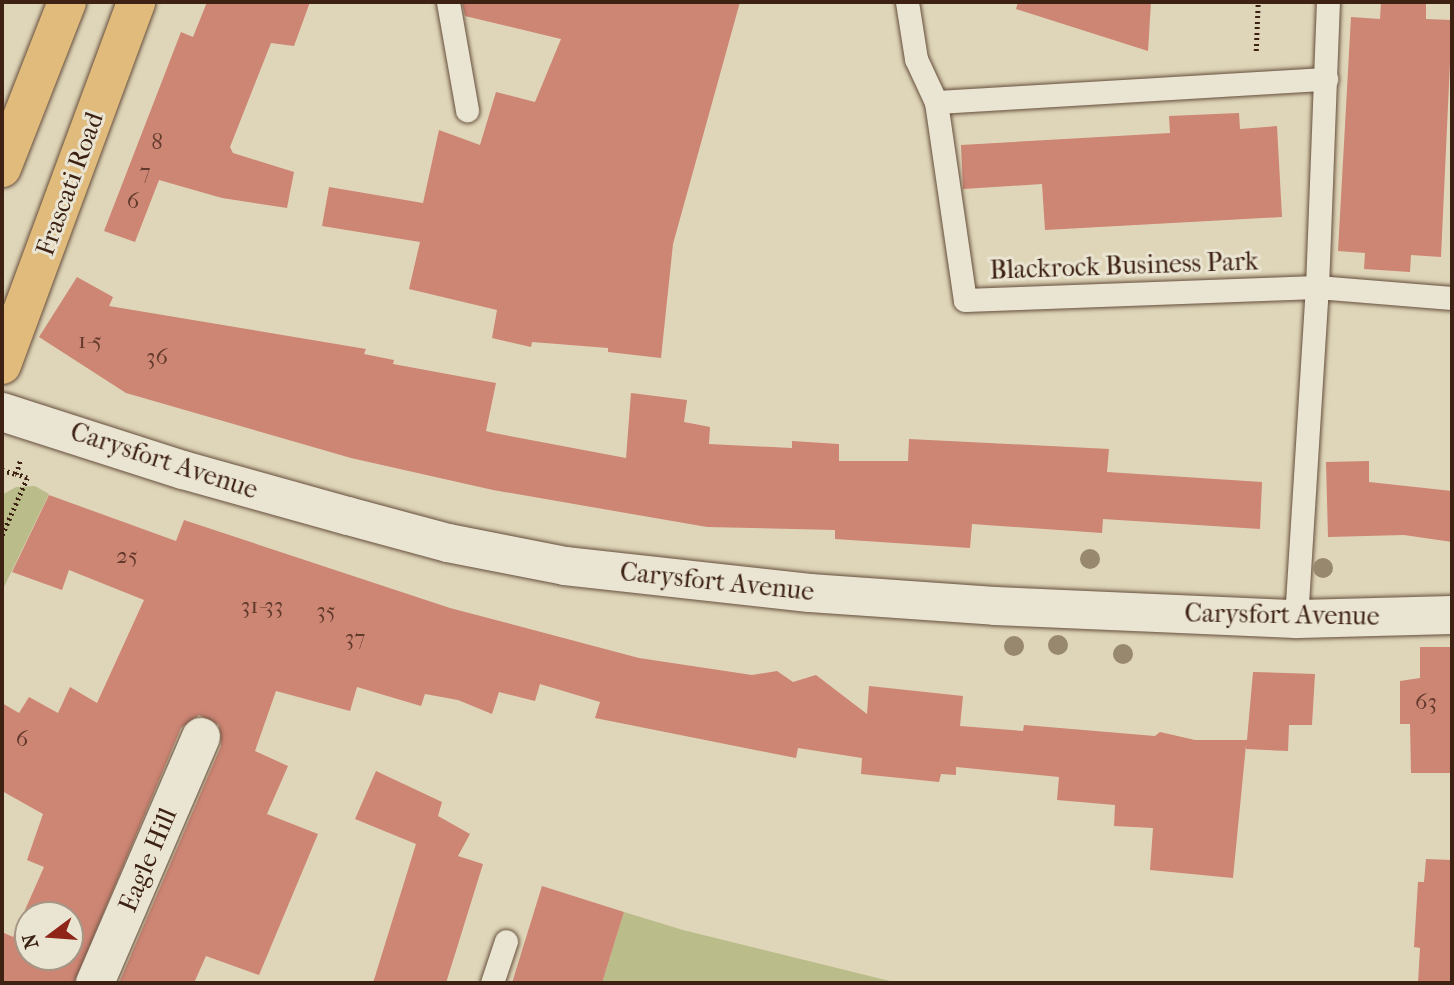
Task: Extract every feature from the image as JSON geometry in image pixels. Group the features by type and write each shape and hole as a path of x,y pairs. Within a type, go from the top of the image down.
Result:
{"highway":[{"path":"2,168 67,2"},
{"name":"Frascati Road","path":"2,365 136,2"}],"main road":[{"name":"Carysfort Avenue","path":"2,412 183,470 348,516 448,543 565,566 837,595 1296,619 1452,615"},
{"name":"Eagle Hill","path":"95,983 201,737"}],"lane":[{"path":"448,2 467,110"},
{"name":"Blackrock Business Park","path":"907,2 916,59 936,102 965,300 1317,287 1452,298"},
{"path":"1296,619 1317,287 1328,2"},
{"path":"936,102 1326,79"},
{"path":"492,983 506,942"}],"path":[{"path":"1258,2 1260,83"},
{"path":"2,535 27,478 16,474"}],"green space":[{"path":"35,486 49,494 2,591 2,495 16,487"},
{"path":"624,912 683,930 898,983 602,983"}],"building":[{"path":"207,2 310,2 294,46 271,43 230,147 233,153 294,172 287,208 222,198 159,180 135,242 104,231 181,32 193,37"},
{"path":"462,2 740,2 673,244 661,358 608,352 608,348 532,342 531,347 492,338 497,310 409,289 420,242 322,226 329,187 423,203 439,130 480,145 496,92 535,102 561,39 465,16"},
{"path":"1018,2 1151,2 1148,51 1016,9"},
{"path":"1381,2 1426,2 1426,19 1452,20 1441,257 1411,255 1410,272 1364,269 1365,253 1338,251 1351,17 1380,19"},
{"path":"1239,113 1240,129 1277,126 1282,217 1045,230 1042,184 963,189 961,145 1170,133 1169,116"},
{"path":"77,277 113,297 109,306 366,349 364,354 394,360 393,364 496,383 486,431 494,433 626,458 631,393 687,400 684,422 710,427 709,444 792,448 792,441 839,444 839,461 908,461 909,439 1109,449 1107,472 1262,482 1260,529 1103,519 1102,533 972,524 970,548 835,539 835,530 707,527 493,490 351,458 126,393 39,337"},
{"path":"1369,461 1369,482 1452,491 1452,542 1404,535 1328,537 1326,462"},
{"path":"49,495 176,541 184,520 450,608 639,658 752,675 777,671 793,682 816,675 867,714 869,686 963,696 960,726 1023,731 1024,725 1155,736 1160,732 1195,740 1247,740 1253,672 1315,674 1312,725 1289,725 1288,751 1246,749 1246,745 1233,878 1150,870 1153,828 1114,826 1115,805 1057,800 1059,777 956,767 956,775 941,774 939,782 861,774 862,758 798,748 796,758 595,718 600,702 540,684 535,701 499,692 492,714 458,700 425,694 421,706 357,687 350,711 276,691 255,751 288,766 267,814 318,834 259,975 206,956 194,983 119,983 221,746 219,725 199,715 181,728 84,959 84,901 29,901 44,867 27,860 43,814 2,791 2,703 19,713 29,697 58,713 70,687 97,703 144,600 69,570 62,590 12,572"},
{"path":"1420,647 1452,647 1452,773 1411,773 1410,724 1400,724 1400,681 1420,678"},
{"path":"376,771 442,802 438,816 470,834 458,856 483,864 446,983 373,983 416,844 355,819"},
{"path":"1426,859 1452,860 1452,983 1418,983 1420,948 1414,947 1418,882 1424,882"},
{"path":"542,886 624,912 602,983 512,983"},
{"path":"2,932 13,937 14,935 14,971 79,971 74,983 2,983"}]}
